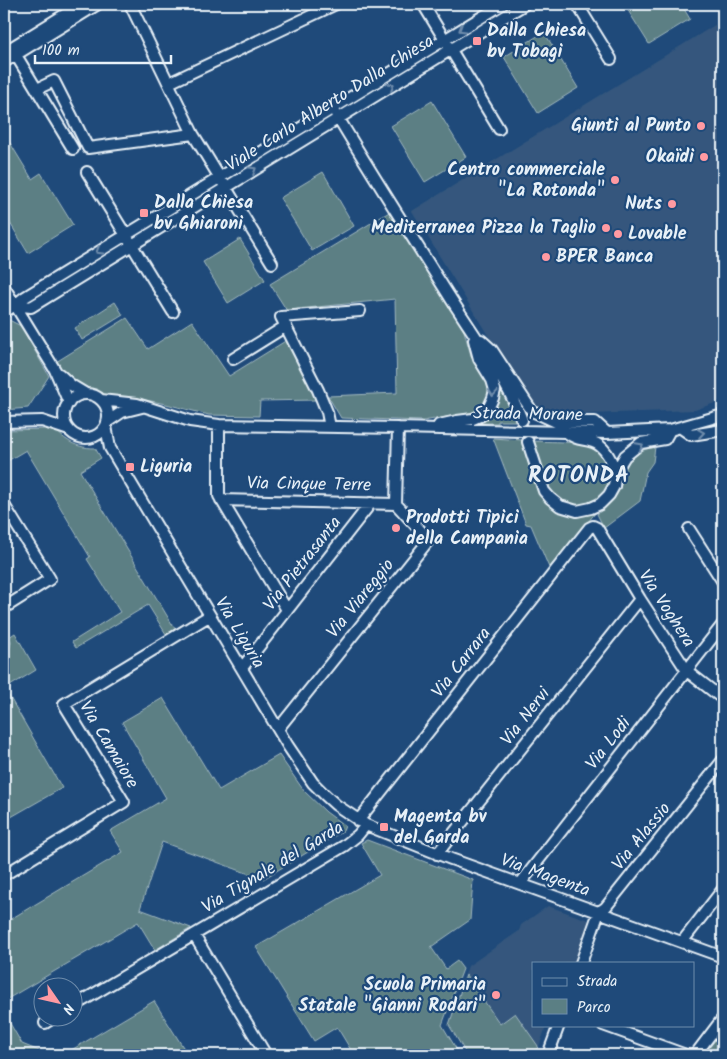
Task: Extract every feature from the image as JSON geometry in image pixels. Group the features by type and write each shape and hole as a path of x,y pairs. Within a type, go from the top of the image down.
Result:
{"street":[{"path":"4,62 10,51 82,4"},
{"path":"10,51 98,4"},
{"path":"130,4 193,134 220,177"},
{"path":"169,83 336,4"},
{"path":"423,4 445,40"},
{"name":"Viale Carlo Alberto Dalla Chiesa","path":"15,305 25,297 503,4"},
{"name":"Viale Carlo Alberto Dalla Chiesa","path":"15,305 31,307 525,4"},
{"path":"577,4 611,59"},
{"name":"Viale Carlo Alberto Dalla Chiesa","path":"445,40 499,129"},
{"path":"10,51 37,89 73,149"},
{"path":"37,89 54,81 88,148 193,134"},
{"path":"332,109 472,332 514,401 522,420"},
{"path":"87,172 173,312"},
{"name":"Viale Carlo Alberto Dalla Chiesa","path":"220,177 272,263"},
{"path":"4,287 55,370 67,406 64,416 65,424 74,435 81,438 91,438 102,442 110,448"},
{"path":"4,312 15,305"},
{"path":"330,427 327,412 318,390 281,317 360,310"},
{"path":"233,359 286,326"},
{"path":"426,428 457,420 473,419 482,415 488,409 495,390 492,380 479,359 472,332"},
{"path":"472,332 492,350 532,411 556,422 595,422 607,433"},
{"path":"55,370 71,386 86,394"},
{"path":"42,421 67,406 74,398 86,394 94,395 105,404 108,411 107,424"},
{"name":"Strada Morane","path":"101,400 137,404 190,421 220,425 607,433 670,430 723,415"},
{"path":"91,438 102,432 107,424 122,412 145,406"},
{"path":"710,420 717,410 723,408"},
{"path":"4,422 42,421 69,430"},
{"name":"Via Liguria","path":"107,424 110,448 302,769 313,783 336,805 362,823"},
{"path":"220,425 221,500 287,610"},
{"path":"396,504 398,428"},
{"path":"681,428 691,435 723,430"},
{"path":"528,442 544,490 560,506 576,511 600,504 609,495 614,486 616,471 625,456 641,443 665,439 670,430"},
{"path":"565,432 574,438 595,443 608,455 616,471"},
{"name":"Via Cinque Terre","path":"221,500 396,504"},
{"name":"Via Pietrasanta","path":"242,668 371,503"},
{"name":"Via Viareggio","path":"278,729 428,540 396,504"},
{"path":"4,505 50,579 4,608"},
{"name":"Via Voghera","path":"593,526 597,528 640,600 687,671 723,699"},
{"name":"Via Carrara","path":"362,823 589,528 593,526"},
{"path":"689,528 723,582"},
{"name":"Via Nervi","path":"437,854 640,600"},
{"name":"Via Camaiore","path":"4,875 124,802 64,704 209,616"},
{"name":"Via Lodi","path":"520,884 723,624"},
{"name":"Via Alassio","path":"581,962 598,912 605,908 723,760"},
{"name":"Via Magenta","path":"362,823 437,854 682,942 722,959"},
{"name":"Via Tignale del Garda","path":"82,1001 344,846 358,835 362,823"},
{"path":"682,942 723,889"},
{"name":"Via Tignale del Garda","path":"194,935 266,1055"},
{"path":"695,1055 723,1018"},
{"path":"548,1055 559,1026"},
{"path":"606,1026 686,1055"}],"shaded area":[{"path":"723,20 723,400 695,410 589,414 544,409 528,401 412,211"},
{"name":"Scuola Primaria Statale \"Gianni Rodari\"","path":"548,906 589,922 574,962 532,962 532,1026 548,1026 536,1055 467,1055 448,1025 468,966 519,931 521,925"}],"green space":[{"path":"624,4 681,4 690,19 649,44"},
{"path":"544,32 578,88 538,113 504,57"},
{"path":"432,101 466,157 425,182 391,126"},
{"path":"4,133 32,179 41,173 73,225 28,253 4,213"},
{"path":"323,172 354,226 312,251 280,198"},
{"path":"391,211 464,331 472,359 488,385 487,400 475,412 423,421 341,418 328,396 397,393 395,299 297,309 289,314 270,284"},
{"path":"240,239 265,280 228,303 203,262"},
{"path":"115,302 123,315 82,340 75,328"},
{"path":"4,318 21,326 49,376 28,408 4,410"},
{"path":"127,318 148,349 192,321 229,376 287,340 316,400 260,401 259,416 209,415 141,399 109,398 98,391 82,388 66,379 56,362"},
{"path":"495,378 511,406 516,421 469,423 481,419"},
{"path":"50,429 58,432 73,444 95,448 101,458 80,471 175,629 166,634 148,605 76,648 72,642 120,612 87,559 90,557 26,450 4,463 4,430"},
{"path":"493,438 522,440 538,489 549,505 570,514 596,512 550,570 531,525 526,524"},
{"path":"533,441 574,443 594,447 602,455 611,471 608,487 596,499 581,505 564,502 557,498 548,487"},
{"path":"655,447 653,462 646,472 640,501 604,528 597,514 611,503 616,496 621,485 626,463 636,453"},
{"path":"15,633 36,670 5,689 62,788 4,821 4,652 10,647 11,641 9,637"},
{"path":"163,698 219,790 279,755 304,791 326,812 345,826 343,831 263,879 162,842 140,909 191,928 155,950 138,922 46,976 32,976 32,984 4,1001 4,923 123,852 110,831 166,798 122,722"},
{"path":"367,840 473,880 470,920 431,947 446,969 457,961 463,969 442,1025 460,1055 354,1055 337,1027 314,1041 256,947 380,875 361,843"},
{"path":"466,975 500,1024 515,1013 538,1046 535,1055 467,1055 449,1025"},
{"path":"154,1001 188,1055 63,1055"},
{"path":"4,1013 22,1044 49,1055 4,1055"},
{"path":"723,1031 723,1055 703,1055"}],"place":[{"name":"Dalla Chiesa bv Tobagi","path":"477,41"},
{"name":"Giunti al Punto","path":"701,126"},
{"name":"Okaïdi","path":"704,157"},
{"name":"Centro commerciale \"La Rotonda\"","path":"615,180"},
{"name":"Nuts","path":"672,204"},
{"name":"Dalla Chiesa bv Ghiaroni","path":"144,213"},
{"name":"Mediterranea Pizza la Taglio","path":"606,228"},
{"name":"Lovable","path":"618,234"},
{"name":"BPER Banca","path":"546,257"},
{"name":"Liguria","path":"130,467"},
{"name":"Prodotti Tipici della Campania","path":"396,528"},
{"name":"Magenta bv del Garda","path":"384,827"},
{"name":"Scuola Primaria Statale \"Gianni Rodari\"","path":"496,995"}],"district":[{"name":"ROTONDA","path":"579,476"}]}
